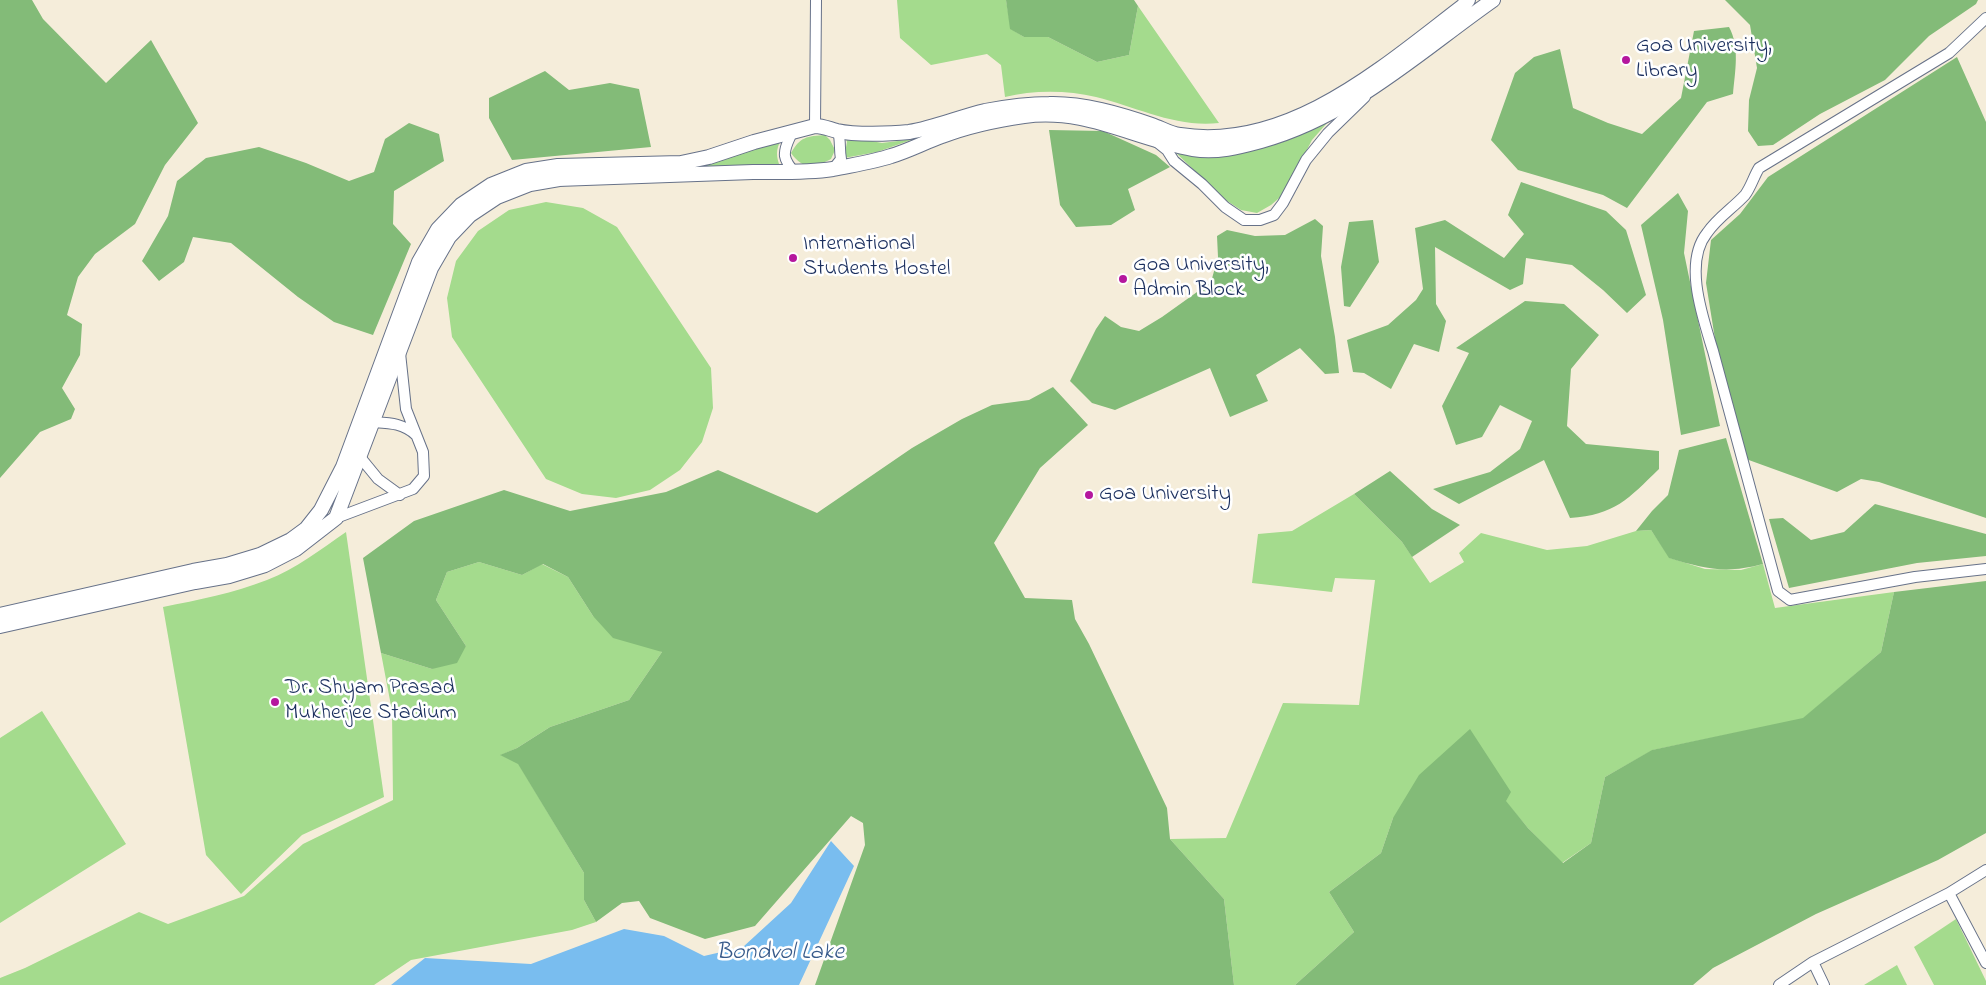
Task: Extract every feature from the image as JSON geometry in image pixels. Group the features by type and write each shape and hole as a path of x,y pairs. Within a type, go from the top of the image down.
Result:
{"main road":[{"path":"0,615 184,579 229,576 265,565 296,549 336,518 373,422 419,262 438,229 461,205 491,185 526,171 558,166 681,162 709,157 808,127 826,127 838,131 878,133 908,132 985,111 1026,105 1069,105 1103,111 1152,125 1175,135 1202,139 1235,136 1268,128 1298,117 1325,104 1375,73 1463,6 1468,0"},
{"path":"0,626 184,579 227,566 260,555 291,540 306,529 321,510 335,485 431,268 449,237 470,215 497,197 530,184 560,179 756,172 795,173 833,169 890,157 944,135 988,122 1027,116 1068,116 1100,122 1154,140 1205,151 1240,147 1303,127 1330,114 1377,86 1494,0"},
{"path":"790,137 808,127"}],"street":[{"path":"808,127 816,0"},
{"path":"1986,18 1949,53 1759,168 1745,194 1707,232 1700,243 1697,257 1697,291 1702,316 1778,591 1790,600 1916,578 1986,569"},
{"path":"1154,140 1167,150 1174,161 1202,184 1225,208 1244,220 1260,220 1274,215 1283,203 1306,160 1328,132 1377,86"},
{"path":"833,169 841,159 840,151 842,144 838,131"},
{"path":"790,137 784,154 786,163 795,173"},
{"path":"336,518 413,489 424,476 423,452 406,409 394,353"},
{"path":"373,422 400,424 409,428 416,435"},
{"path":"360,457 378,478 400,495"},
{"path":"1779,985 1813,962 1949,894 1986,870"},
{"path":"1949,894 1986,962"},
{"path":"1813,962 1824,985"}],"green space":[{"path":"0,0 32,0 43,19 106,83 151,40 198,123 165,165 135,224 95,254 78,277 67,315 82,324 80,355 62,388 75,409 71,419 40,432 0,478"},
{"path":"897,0 1006,0 1011,29 1024,37 1048,37 1097,62 1129,55 1138,6 1219,123 1203,124 1172,120 1111,101 1073,93 1038,92 1005,97 1001,65 987,54 931,65 900,38"},
{"path":"1006,0 1134,0 1138,6 1129,55 1097,62 1048,37 1024,37 1010,29"},
{"path":"1725,0 1978,0 1976,4 1929,36 1885,80 1820,114 1773,145 1758,146 1748,131 1749,100 1757,68 1750,25"},
{"path":"1729,27 1736,51 1733,94 1707,102 1627,208 1603,195 1518,170 1491,140 1515,73 1534,57 1560,49 1573,108 1608,123 1642,134 1681,98 1694,31"},
{"path":"1957,57 1986,122 1986,518 1879,482 1861,479 1837,492 1746,459 1716,345 1706,283 1711,240 1740,214 1768,177"},
{"path":"545,71 569,90 610,83 639,89 651,147 512,160 489,118 489,98"},
{"path":"409,123 439,134 444,161 394,191 393,224 411,244 373,335 334,322 298,297 231,243 193,237 184,262 159,281 142,261 168,216 177,181 206,158 259,147 306,163 349,181 374,172 385,139"},
{"path":"1327,123 1312,140 1284,194 1271,205 1257,213 1241,210 1224,199 1171,148 1224,155 1277,143"},
{"path":"1049,130 1103,131 1156,155 1170,167 1128,189 1135,210 1111,225 1076,227 1060,205"},
{"path":"825,135 835,150 831,159 814,166 809,166 795,159 791,153 805,138"},
{"path":"845,136 882,143 914,139 877,152 844,158 847,142"},
{"path":"782,138 777,153 781,169 663,168"},
{"path":"1521,182 1606,211 1626,230 1646,295 1627,313 1603,290 1572,265 1526,258 1523,284 1510,290 1435,247 1436,304 1446,321 1439,352 1414,344 1391,389 1364,373 1353,372 1347,340 1388,325 1416,300 1423,289 1415,228 1445,220 1504,258 1524,234 1508,215"},
{"path":"1678,193 1688,211 1684,253 1720,426 1681,435 1663,320 1641,225"},
{"path":"546,202 583,208 617,227 711,368 713,408 702,442 680,470 650,490 616,498 582,494 546,479 452,337 447,298 456,261 478,231 509,210"},
{"path":"1315,219 1323,226 1321,256 1335,337 1339,373 1325,374 1300,348 1256,375 1268,401 1230,417 1210,368 1115,410 1092,403 1070,381 1096,329 1105,316 1121,327 1139,331 1211,282 1218,257 1217,236 1227,230 1255,236 1285,235"},
{"path":"1373,220 1379,262 1350,307 1344,306 1341,267 1349,222"},
{"path":"1525,301 1564,304 1599,335 1571,369 1567,426 1586,444 1659,451 1659,469 1629,497 1610,509 1570,518 1544,460 1459,504 1433,489 1490,472 1520,449 1532,421 1500,405 1482,437 1456,445 1442,406 1469,353 1456,348"},
{"path":"1053,387 1088,425 1040,468 994,543 1025,598 1072,600 1075,619 1089,644 1167,808 1170,839 1224,899 1234,985 815,985 865,845 863,823 851,816 755,926 705,939 650,918 639,901 622,903 596,922 584,900 584,873 518,764 500,755 517,748 550,727 629,700 662,652 613,638 593,616 568,577 543,564 522,575 479,562 447,572 436,600 466,646 457,663 432,669 381,653 363,558 414,521 504,490 570,511 666,492 718,470 817,513 912,448 962,419 992,405 1029,400"},
{"path":"1726,438 1763,564 1738,569 1716,569 1669,558 1651,530 1636,531 1668,495 1679,450"},
{"path":"1390,471 1432,509 1460,525 1412,557 1402,542 1354,494"},
{"path":"1354,494 1402,542 1430,583 1464,562 1459,553 1481,533 1547,550 1587,546 1636,531 1651,530 1670,558 1705,569 1741,570 1763,564 1775,608 1894,592 1881,652 1803,719 1653,750 1605,777 1591,843 1562,863 1505,801 1393,818 1381,853 1329,892 1354,932 1295,985 1234,985 1224,899 1170,839 1226,838 1283,703 1359,705 1375,580 1335,578 1332,592 1252,583 1258,534 1292,531"},
{"path":"1875,504 1986,534 1986,556 1917,563 1789,588 1769,519 1783,518 1811,540 1844,532"},
{"name":"Dr. Shyam Prasad Mukherjee Stadium","path":"346,532 384,797 302,835 241,894 206,855 163,607 203,599 267,580 318,552"},
{"path":"479,562 522,575 542,564 568,577 593,616 662,652 629,700 550,727 517,748 501,755 518,763 584,873 584,900 596,922 572,930 411,960 374,985 0,985 0,978 25,968 139,912 168,924 244,896 303,844 393,800 392,711 381,653 432,669 466,646 436,600 447,572"},
{"path":"1986,581 1986,833 1938,860 1816,914 1713,968 1693,985 1295,985 1354,932 1329,892 1381,853 1393,818 1419,775 1470,729 1511,792 1506,801 1528,828 1563,863 1591,843 1605,777 1652,750 1803,718 1881,652 1894,592"},
{"path":"42,711 126,844 0,923 0,738"},
{"path":"1956,919 1986,981 1986,985 1934,985 1914,947"},
{"path":"1897,965 1907,985 1864,985"}],"water":[{"name":"Bondvol Lake","path":"831,841 854,866 799,985 391,985 425,958 531,964 624,929 664,936 704,956 743,947 791,903"}],"place":[{"name":"Goa University, Library","path":"1626,60"},
{"name":"International Students Hostel","path":"793,258"},
{"name":"Goa University, Admin Block","path":"1123,279"},
{"name":"Goa University","path":"1089,495"},
{"name":"Dr. Shyam Prasad Mukherjee Stadium","path":"275,702"}]}
